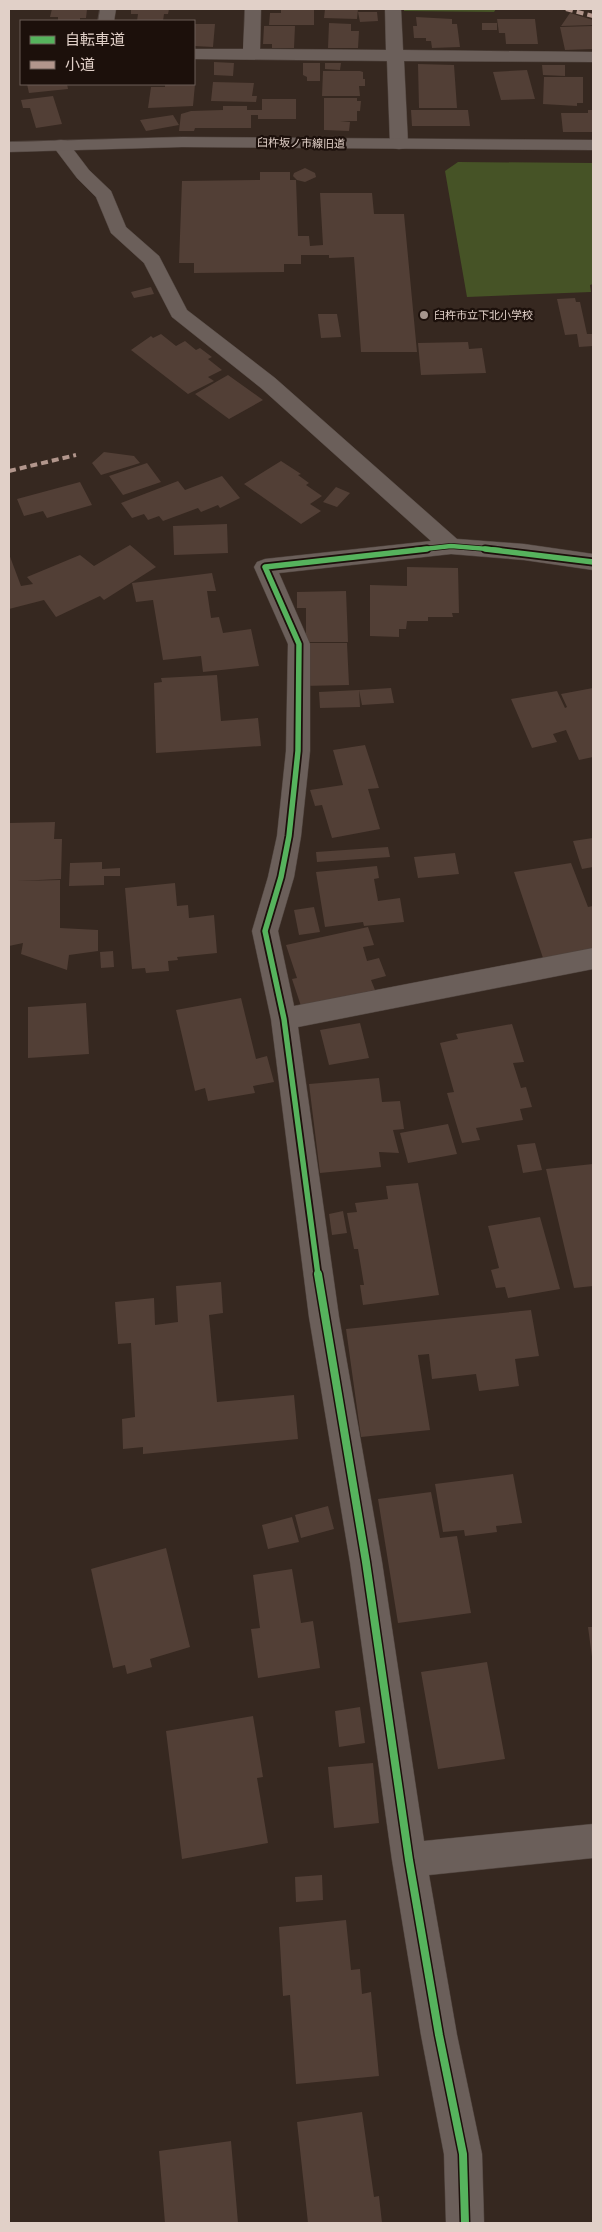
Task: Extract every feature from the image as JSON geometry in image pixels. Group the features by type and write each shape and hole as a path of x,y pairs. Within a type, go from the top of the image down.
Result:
{"street":[{"path":"252,55 253,9"},
{"path":"393,9 399,144"},
{"path":"195,54 593,56"},
{"name":"臼杵坂ノ市線旧道","path":"9,147 182,142 593,145"},
{"path":"61,145 83,174 104,195 118,229 152,260 179,313 268,383 451,546"},
{"path":"465,2223 463,2154 439,2035 409,1860 366,1562 324,1317 284,1019 266,931 281,877 289,836 298,751 299,644 265,568 451,546 524,552 593,562"},
{"path":"284,1019 593,958"},
{"path":"409,1860 593,1841"}],"green space":[{"path":"404,9 496,9 494,12 404,11"},
{"path":"458,162 593,163 593,284 590,285 591,292 467,297 445,171"}],"building":[{"path":"52,9 87,9 86,18 80,18 80,20 58,20 58,17 50,17"},
{"path":"131,9 169,9 168,14 164,14 163,20 137,20 138,14 131,14"},
{"path":"281,9 314,9 314,25 269,25 270,13 281,13"},
{"path":"325,9 358,9 357,19 324,18"},
{"path":"358,12 377,12 378,21 360,22"},
{"path":"570,13 593,20 593,25 561,26"},
{"path":"416,17 452,19 452,24 457,24 460,47 432,48 431,41 426,41 426,38 414,38 413,26 417,26"},
{"path":"497,19 535,19 538,44 506,44 505,33 499,33"},
{"path":"329,23 351,24 351,31 359,31 358,48 328,48"},
{"path":"482,23 497,23 497,30 482,30"},
{"path":"195,24 215,24 213,47 195,46"},
{"path":"264,26 295,26 294,48 272,48 272,44 263,44"},
{"path":"593,26 593,49 565,50 560,27"},
{"path":"214,62 234,63 233,76 214,75"},
{"path":"303,63 320,63 320,81 307,81 307,77 303,75"},
{"path":"325,63 341,63 340,70 325,69"},
{"path":"418,64 454,65 457,108 419,108"},
{"path":"542,65 565,65 565,76 543,75"},
{"path":"527,70 535,99 501,100 493,72"},
{"path":"323,71 363,72 365,86 359,86 360,96 322,96"},
{"path":"544,77 583,77 583,103 577,103 577,106 543,104"},
{"path":"213,82 254,83 252,96 257,96 256,102 211,101"},
{"path":"27,85 67,85 68,89 29,93"},
{"path":"165,85 195,85 193,106 148,108 151,87 165,87"},
{"path":"53,96 62,124 36,128 30,108 23,108 21,100"},
{"path":"324,98 357,98 357,101 361,101 360,111 357,111 357,121 340,121 350,122 349,131 324,130"},
{"path":"262,99 296,99 296,119 258,119 258,115 251,115 251,128 195,128 194,131 179,131 181,114 191,111 223,110 223,106 247,106 247,110 262,110"},
{"path":"411,110 468,110 470,126 412,126"},
{"path":"588,110 593,110 593,132 563,132 561,113 588,113"},
{"path":"173,115 179,125 146,131 140,120"},
{"path":"305,168 315,173 316,177 305,182 297,180 293,176 294,173"},
{"path":"260,172 290,172 290,180 296,180 298,236 309,236 310,246 323,245 320,193 372,193 374,214 404,214 417,352 361,352 354,257 329,258 329,255 301,255 301,264 284,264 284,272 194,273 194,263 179,263 182,181 260,180"},
{"path":"151,287 154,294 134,298 131,292"},
{"path":"575,298 576,302 580,302 587,334 593,334 593,346 579,347 577,334 565,335 557,299"},
{"path":"318,314 337,314 341,337 321,338"},
{"path":"161,334 176,346 185,341 196,350 200,348 212,357 208,359 222,370 208,377 214,381 188,394 131,350 151,336 153,338"},
{"path":"468,342 469,349 482,348 486,373 421,375 418,343"},
{"path":"228,375 263,400 229,419 195,394"},
{"path":"104,452 134,456 140,463 101,475 92,463"},
{"path":"281,461 301,474 298,475 309,483 306,485 322,496 310,504 321,511 301,524 244,484"},
{"path":"147,463 161,482 123,495 109,476"},
{"path":"222,476 240,498 220,508 218,505 201,512 198,508 163,521 159,516 148,520 144,514 132,518 121,503 178,481 185,490"},
{"path":"80,482 92,505 47,518 43,511 24,516 17,499"},
{"path":"336,487 350,493 337,507 323,502"},
{"path":"227,524 228,553 174,555 173,526"},
{"path":"130,545 156,567 104,600 100,596 56,617 44,600 9,609 9,554 21,586 33,584 27,577 80,555 94,566"},
{"path":"407,567 458,568 459,613 452,613 453,617 428,617 428,621 407,621 406,629 399,629 399,637 370,636 370,585 407,586"},
{"path":"212,573 216,591 207,591 211,618 219,617 223,633 251,629 259,666 203,672 201,656 163,660 153,600 136,602 132,583"},
{"path":"346,591 348,642 306,642 306,608 297,608 297,592"},
{"path":"305,643 347,643 349,685 302,686"},
{"path":"217,675 221,721 258,718 261,746 156,753 154,683 162,682 161,678"},
{"path":"391,688 394,703 362,705 359,690"},
{"path":"593,688 593,757 579,760 566,730 553,734 557,742 532,748 511,699 557,691 565,708 567,707 561,694"},
{"path":"359,690 360,707 320,708 319,692"},
{"path":"365,745 379,788 368,789 380,829 332,838 322,805 315,806 310,790 343,785 333,750"},
{"path":"55,822 54,839 62,839 61,879 17,881 60,880 60,928 98,930 98,951 69,955 67,970 21,954 23,943 9,946 9,823"},
{"path":"593,838 593,867 582,869 573,841"},
{"path":"388,847 390,857 317,862 316,852"},
{"path":"455,853 459,874 418,878 414,857"},
{"path":"102,862 102,869 120,868 120,876 104,876 104,885 69,886 70,863"},
{"path":"571,863 588,907 593,906 593,951 543,958 514,872"},
{"path":"377,866 379,878 374,879 378,901 400,898 404,922 364,926 363,922 325,927 316,872"},
{"path":"175,883 177,906 188,905 189,918 214,915 217,953 177,957 178,960 168,961 169,971 146,973 145,968 132,969 125,888"},
{"path":"314,907 320,932 299,935 294,910"},
{"path":"368,927 374,945 363,947 367,961 379,958 386,976 371,980 375,990 301,1006 292,979 297,978 286,945"},
{"path":"113,951 114,967 101,968 100,952"},
{"path":"241,998 256,1059 267,1056 274,1082 253,1086 255,1093 208,1101 205,1088 195,1091 176,1010"},
{"path":"86,1003 89,1054 28,1058 28,1007"},
{"path":"360,1023 369,1058 329,1065 320,1030"},
{"path":"512,1024 524,1062 513,1063 521,1088 526,1087 532,1107 520,1109 523,1120 476,1128 480,1140 462,1143 447,1093 454,1092 440,1043 458,1039 456,1034"},
{"path":"379,1078 382,1102 400,1101 404,1129 393,1130 399,1153 379,1152 381,1167 320,1173 309,1084"},
{"path":"448,1124 457,1154 408,1163 400,1133"},
{"path":"535,1143 542,1170 523,1173 517,1145"},
{"path":"593,1164 593,1286 574,1288 546,1169"},
{"path":"418,1183 439,1295 363,1305 360,1285 364,1285 358,1249 354,1249 347,1213 357,1212 355,1203 388,1199 386,1186"},
{"path":"343,1211 347,1233 332,1235 329,1214"},
{"path":"540,1217 560,1289 508,1298 505,1287 496,1288 491,1270 499,1268 488,1226"},
{"path":"221,1282 223,1313 209,1315 217,1402 294,1395 298,1439 143,1454 143,1447 123,1449 122,1419 135,1417 131,1343 118,1344 115,1302 154,1298 155,1325 178,1322 176,1286"},
{"path":"531,1310 539,1356 515,1359 519,1386 479,1391 476,1374 432,1379 429,1354 418,1355 430,1430 361,1437 346,1329"},
{"path":"513,1474 522,1523 496,1526 497,1532 465,1536 464,1530 443,1532 435,1484"},
{"path":"431,1492 440,1538 457,1536 471,1613 398,1623 378,1499"},
{"path":"328,1506 334,1529 301,1538 295,1515"},
{"path":"292,1517 299,1542 268,1549 262,1525"},
{"path":"166,1548 190,1647 150,1659 152,1667 127,1674 125,1665 113,1668 91,1569"},
{"path":"292,1569 301,1623 313,1621 320,1668 258,1678 251,1629 260,1628 253,1575"},
{"path":"588,1627 593,1627 593,1657 592,1657"},
{"path":"487,1662 505,1759 438,1769 421,1672"},
{"path":"360,1707 365,1743 339,1747 335,1711"},
{"path":"253,1716 263,1777 257,1778 268,1843 182,1859 166,1731"},
{"path":"373,1763 379,1823 334,1828 328,1767"},
{"path":"322,1875 323,1900 296,1902 295,1877"},
{"path":"346,1920 351,1970 360,1969 362,1994 371,1992 379,2076 296,2084 290,1995 283,1996 279,1927"},
{"path":"362,2112 374,2197 379,2196 382,2223 308,2223 297,2122"},
{"path":"231,2141 238,2223 165,2223 159,2151"}],"marked path":[{"path":"566,9 593,16"},
{"path":"9,471 76,455"}],"cycle path":[{"path":"465,2223 463,2154 439,2035 409,1860 366,1562 324,1317 284,1019 265,931 281,877 289,836 298,751 299,644 265,567 451,546 524,552 593,562"}],"place":[{"name":"臼杵市立下北小学校","path":"424,315"}]}
